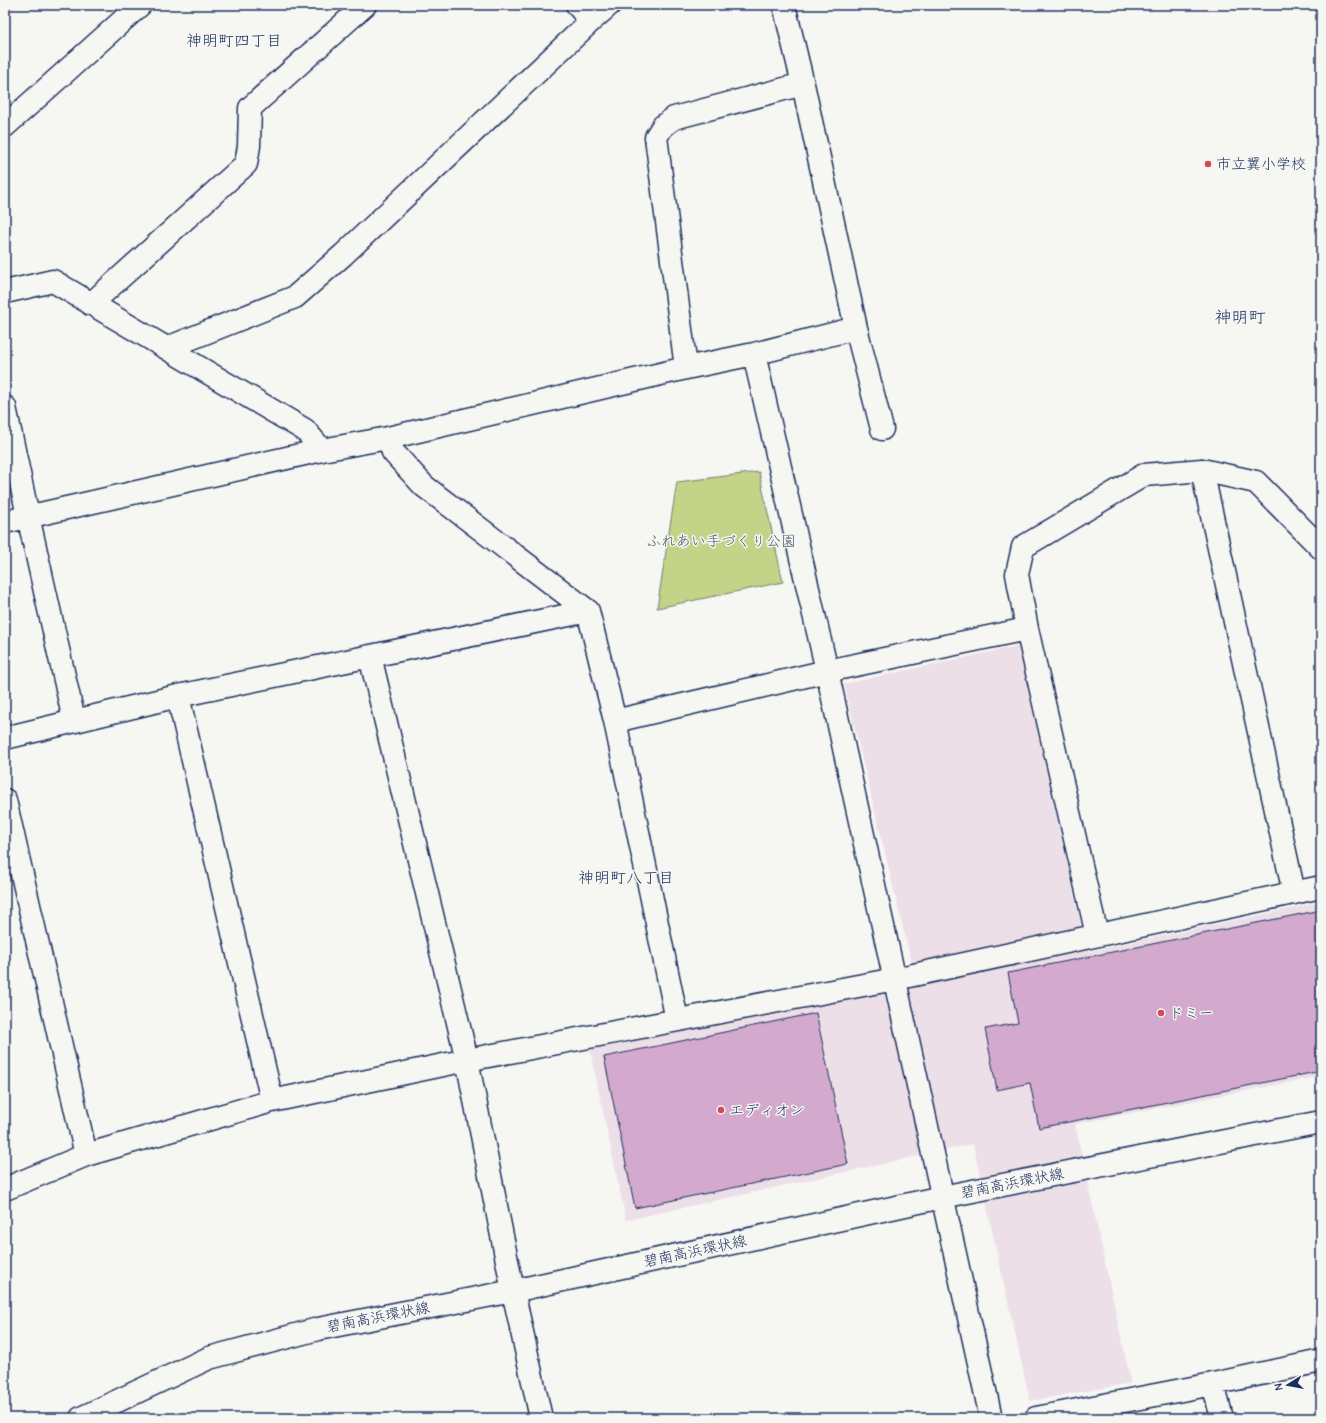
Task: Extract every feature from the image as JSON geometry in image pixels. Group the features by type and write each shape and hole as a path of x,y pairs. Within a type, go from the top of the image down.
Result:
{"street":[{"path":"5,126 140,5"},
{"path":"91,304 246,164 250,108 365,5"},
{"path":"167,348 294,297 343,255 584,13 609,5"},
{"path":"784,5 803,84 856,328 882,429"},
{"path":"686,368 656,137 663,126 674,118 803,84"},
{"path":"5,292 53,281 305,430 322,450"},
{"path":"5,522 322,450 388,438 686,368 754,354 856,328"},
{"path":"754,354 827,671 990,1418"},
{"path":"5,407 74,720"},
{"path":"388,438 393,452 424,486 588,611 615,721 677,1020"},
{"path":"1097,935 1027,629 1017,574 1023,547 1144,475 1202,470 1256,482 1321,548"},
{"path":"1202,470 1294,893"},
{"path":"5,738 74,720 178,696 588,611"},
{"path":"615,721 827,671 1027,629"},
{"path":"370,656 467,1060 513,1291 541,1418"},
{"path":"178,696 272,1101"},
{"path":"5,800 86,1155"},
{"path":"5,1189 86,1155 272,1101 467,1060 895,979 1321,887"},
{"name":"碧南高浜環状線","path":"81,1418 209,1358 318,1329 513,1291 942,1197 1321,1122"},
{"path":"1036,1418 1213,1384 1321,1361"},
{"path":"1213,1384 1222,1418"}],"shaded area":[{"path":"1018,646 1081,925 1090,951 1321,902 1321,1076 1075,1124 1131,1383 1030,1401 973,1144 626,1220 590,1050 917,985 844,684"}],"green space":[{"name":"ふれあい手づくり公園","path":"759,472 783,582 657,608 677,482"}],"building":[{"path":"1321,910 1321,1071 1039,1128 1030,1083 997,1090 985,1029 1018,1023 1008,973"},
{"path":"816,1013 848,1164 635,1208 604,1057"}],"place":[{"name":"市立翼小学校","path":"1208,164"},
{"name":"ドミー","path":"1161,1013"},
{"name":"エディオン","path":"721,1110"}],"district":[{"name":"神明町四丁目","path":"234,41"},
{"name":"神明町","path":"1240,317"},
{"name":"神明町八丁目","path":"626,878"}]}
